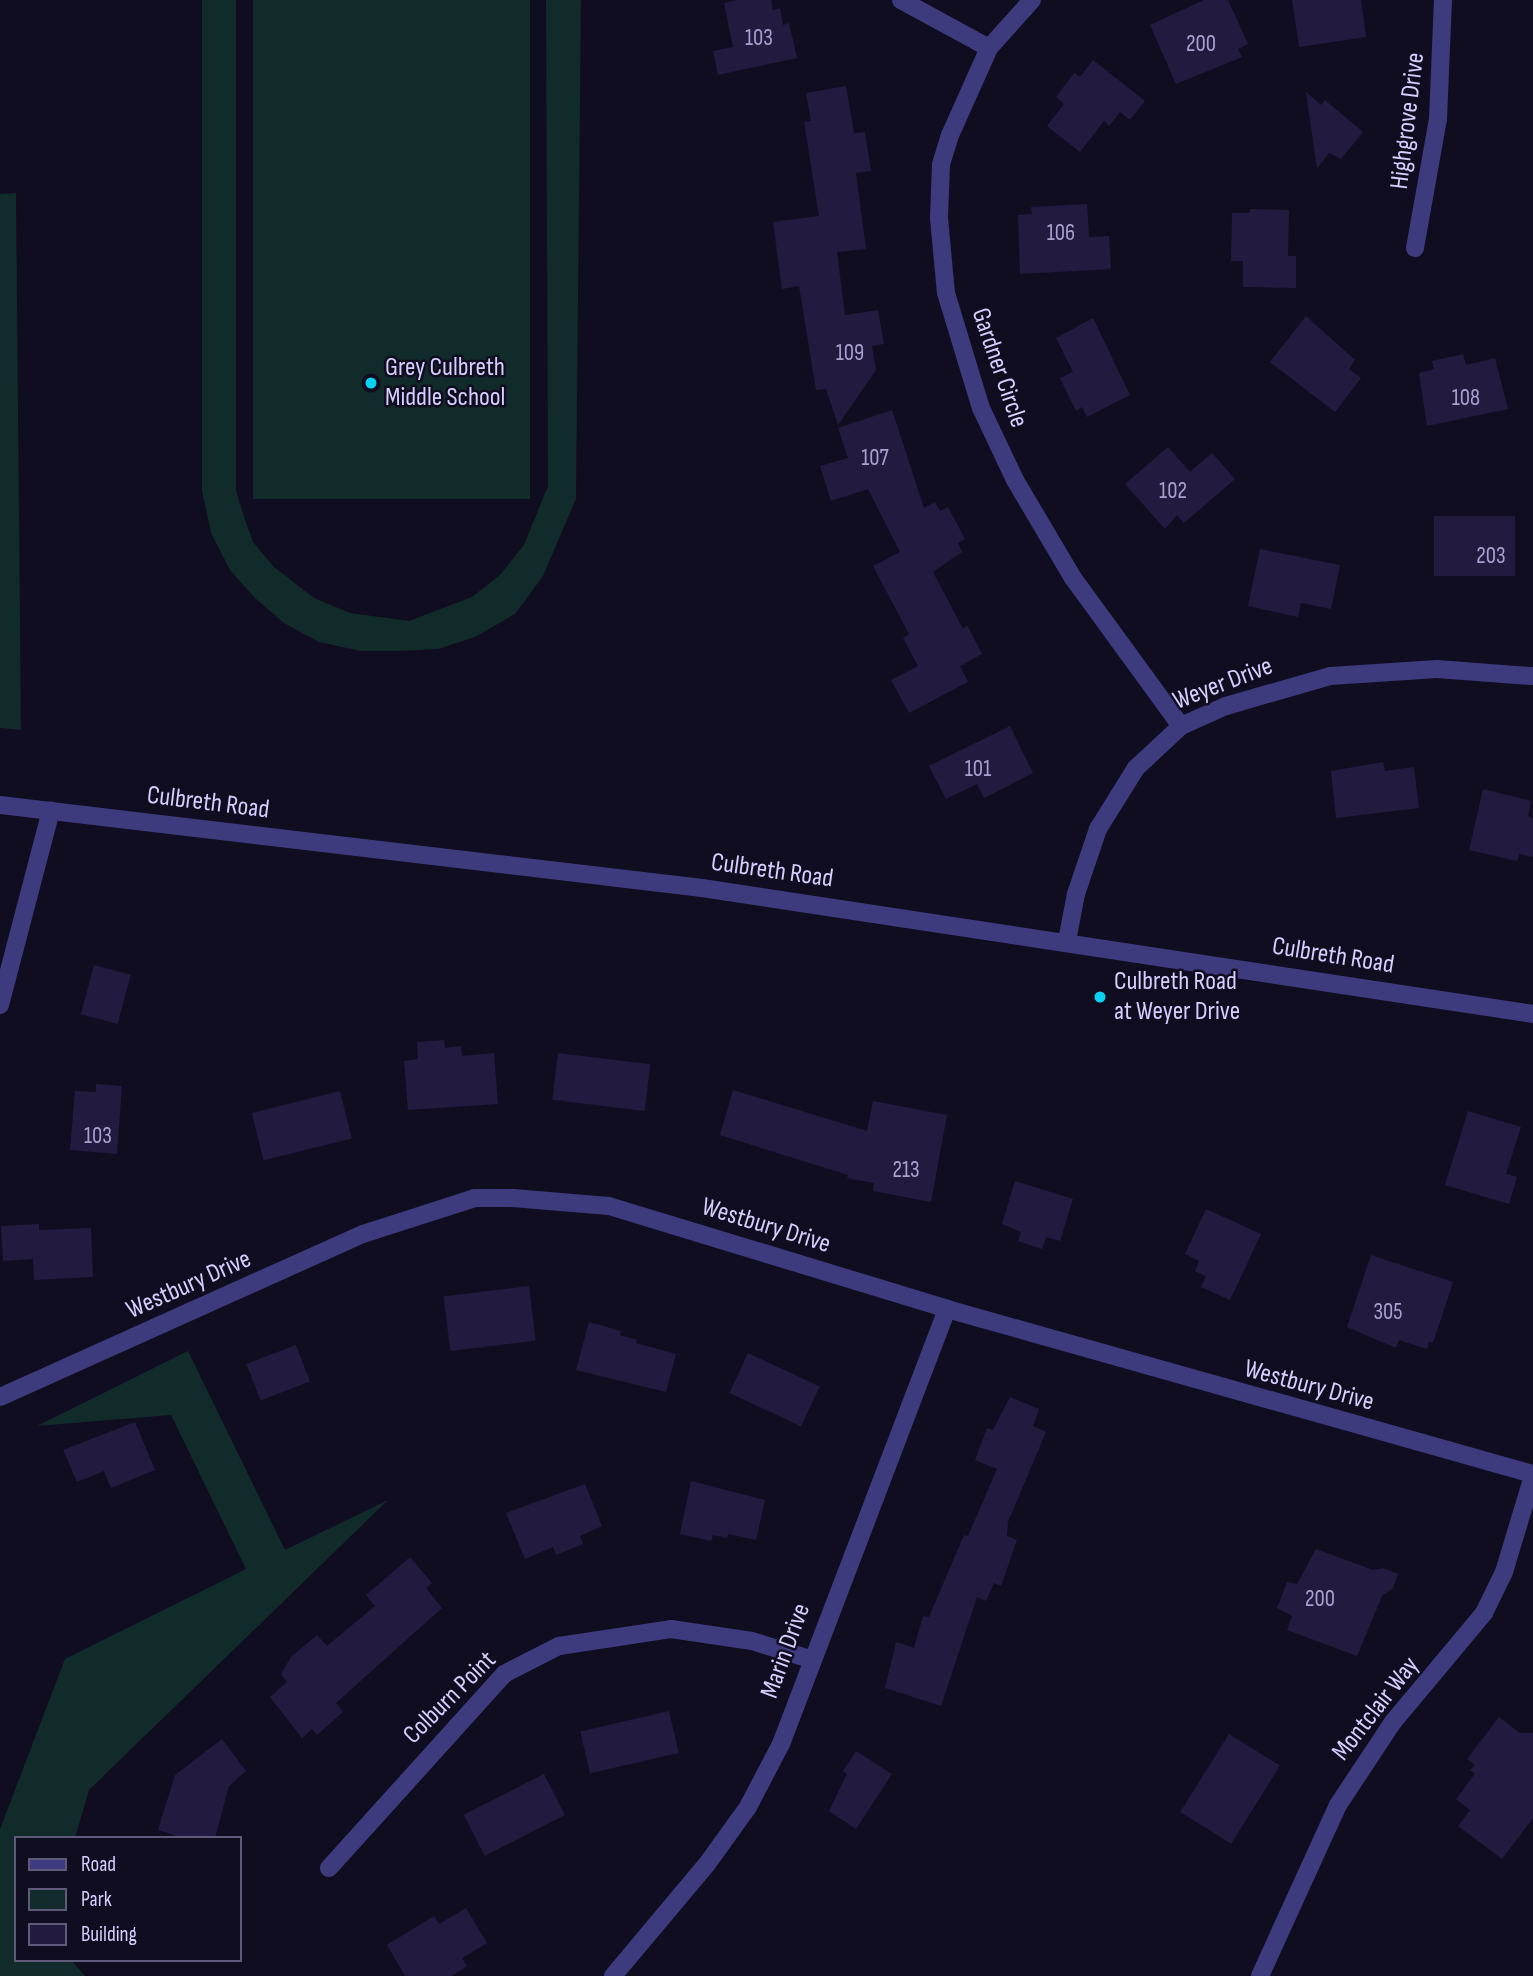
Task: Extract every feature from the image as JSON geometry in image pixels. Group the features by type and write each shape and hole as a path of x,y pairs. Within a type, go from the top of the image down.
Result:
{"street":[{"path":"901,0 989,48"},
{"name":"Gardner Circle","path":"1032,0 989,48 959,106 941,165 940,252 956,335 981,408 1015,480 1073,578 1181,726"},
{"name":"Highgrove Drive","path":"1415,248 1438,119 1443,0"},
{"name":"Weyer Drive","path":"1067,941 1076,894 1098,829 1136,768 1181,726 1226,706 1330,676 1437,669 1531,676"},
{"name":"Culbreth Road","path":"0,804 702,888 1067,941 1533,1014"},
{"path":"0,1005 51,811"},
{"name":"Westbury Drive","path":"0,1397 363,1234 475,1198 609,1206 947,1310 1533,1475"},
{"name":"Marin Drive","path":"613,1976 707,1864 748,1807 781,1744 810,1659 947,1310"},
{"name":"Montclair Way","path":"1260,1976 1338,1805 1393,1722 1484,1613 1504,1572 1533,1475"},
{"name":"Colburn Point","path":"329,1867 504,1674 559,1646 671,1629 752,1640 810,1659"}],"green space":[{"path":"202,0 236,0 236,491 244,517 253,542 274,567 314,598 350,613 409,621 472,597 500,575 524,545 548,486 546,0 581,0 576,499 543,576 515,614 475,637 438,649 399,651 361,651 319,642 284,623 254,597 230,570 211,533 202,491"},
{"path":"253,0 530,0 530,499 253,499"},
{"path":"16,193 21,730 0,728 0,194"},
{"path":"188,1351 285,1550 388,1500 89,1790 76,1836 14,1836 14,1962 73,1962 85,1976 0,1976 0,1829 65,1659 246,1569 171,1415 37,1426"}],"building":[{"path":"737,0 771,0 773,10 780,8 783,25 789,23 797,58 718,75 713,51 733,47 724,3"},
{"path":"1204,0 1228,0 1248,44 1238,49 1242,57 1176,84 1150,25"},
{"path":"1292,0 1361,0 1366,37 1299,47"},
{"path":"1093,60 1145,101 1130,120 1120,112 1109,126 1104,121 1080,152 1047,126 1064,104 1056,97 1074,73 1080,77"},
{"path":"846,86 854,133 865,132 871,171 856,173 866,249 837,252 845,315 878,310 884,344 872,346 876,370 838,425 826,389 816,390 799,286 782,289 773,222 819,216 804,122 811,121 806,93"},
{"path":"1306,92 1321,105 1325,100 1363,132 1341,159 1329,153 1317,169"},
{"path":"1087,204 1089,237 1109,236 1111,269 1020,274 1018,215 1032,214 1031,207"},
{"path":"1250,209 1289,210 1288,256 1296,256 1296,288 1243,287 1243,261 1231,261 1232,213 1250,213"},
{"path":"1306,316 1355,360 1349,369 1361,378 1335,412 1270,362"},
{"path":"1093,318 1130,395 1087,417 1082,407 1076,411 1060,378 1073,372 1056,338"},
{"path":"1463,354 1466,365 1495,358 1508,409 1427,426 1419,373 1434,369 1432,361"},
{"path":"892,410 924,508 935,502 940,511 948,507 965,539 958,543 962,552 933,572 963,629 967,625 982,654 960,666 968,682 909,713 891,680 918,666 903,638 909,634 873,566 900,552 868,489 831,501 820,466 848,458 838,428"},
{"path":"1168,447 1190,472 1212,453 1235,479 1184,523 1177,515 1165,529 1125,484"},
{"path":"1434,516 1515,516 1515,576 1434,576"},
{"path":"1260,549 1340,565 1331,609 1301,603 1298,617 1248,606"},
{"path":"1010,726 1033,773 984,798 977,784 946,799 929,766"},
{"path":"1383,762 1385,771 1414,767 1419,808 1336,818 1331,771"},
{"path":"1483,789 1531,801 1528,816 1533,818 1533,857 1519,854 1517,861 1469,850"},
{"path":"94,965 131,975 118,1024 81,1014"},
{"path":"444,1040 445,1048 461,1046 462,1056 494,1053 498,1104 408,1110 404,1061 418,1059 417,1042"},
{"path":"558,1053 650,1064 645,1111 552,1100"},
{"path":"96,1084 122,1086 117,1154 70,1150 75,1091 96,1092"},
{"path":"733,1090 867,1131 873,1101 947,1115 931,1202 873,1191 874,1183 847,1178 848,1175 720,1135"},
{"path":"340,1091 352,1139 264,1161 252,1113"},
{"path":"1468,1111 1521,1127 1506,1174 1517,1177 1509,1204 1445,1185"},
{"path":"1015,1181 1073,1199 1060,1241 1046,1237 1042,1249 1018,1241 1021,1232 1002,1224"},
{"path":"1206,1209 1261,1234 1230,1300 1201,1287 1206,1276 1195,1271 1199,1261 1185,1254"},
{"path":"39,1224 39,1230 91,1228 93,1277 34,1280 33,1259 3,1261 1,1226"},
{"path":"1371,1255 1453,1282 1433,1343 1429,1342 1427,1349 1399,1340 1396,1348 1347,1327"},
{"path":"529,1286 536,1341 450,1351 444,1296"},
{"path":"589,1322 621,1331 620,1335 637,1340 636,1343 676,1354 666,1392 576,1370"},
{"path":"296,1345 310,1381 260,1400 247,1364"},
{"path":"748,1353 820,1386 801,1426 729,1393"},
{"path":"1010,1397 1039,1409 1033,1426 1046,1432 1008,1522 1007,1536 1017,1540 1001,1586 994,1583 986,1601 977,1597 941,1706 885,1688 896,1642 914,1648 923,1616 929,1617 964,1535 968,1536 997,1469 975,1460 987,1428 993,1430"},
{"path":"135,1422 155,1470 111,1488 104,1471 77,1482 63,1450"},
{"path":"691,1481 765,1500 756,1540 728,1534 727,1538 713,1535 711,1541 680,1534"},
{"path":"585,1484 602,1526 580,1536 583,1544 556,1555 553,1547 525,1559 506,1513"},
{"path":"1316,1549 1373,1570 1383,1568 1398,1574 1393,1588 1382,1596 1357,1656 1287,1630 1292,1616 1277,1608 1287,1582 1297,1584"},
{"path":"410,1557 432,1583 426,1588 442,1608 336,1703 343,1712 317,1735 312,1729 302,1738 270,1697 287,1682 281,1674 291,1657 317,1635 327,1646 375,1606 366,1595"},
{"path":"669,1711 679,1753 590,1773 580,1731"},
{"path":"1499,1717 1520,1733 1533,1733 1533,1818 1502,1859 1458,1826 1470,1810 1456,1799 1475,1774 1470,1770 1475,1765 1467,1759"},
{"path":"1229,1734 1280,1766 1231,1844 1180,1812"},
{"path":"222,1739 246,1771 229,1786 216,1836 177,1836 158,1830 175,1775"},
{"path":"856,1751 892,1774 856,1829 829,1811 847,1774 843,1771"},
{"path":"544,1774 565,1815 485,1856 464,1815"},
{"path":"466,1908 487,1943 462,1958 467,1966 452,1976 405,1976 387,1945 434,1916 439,1924"}],"place":[{"name":"Grey Culbreth Middle School","path":"371,383"},
{"name":"Culbreth Road at Weyer Drive","path":"1100,997"}]}
